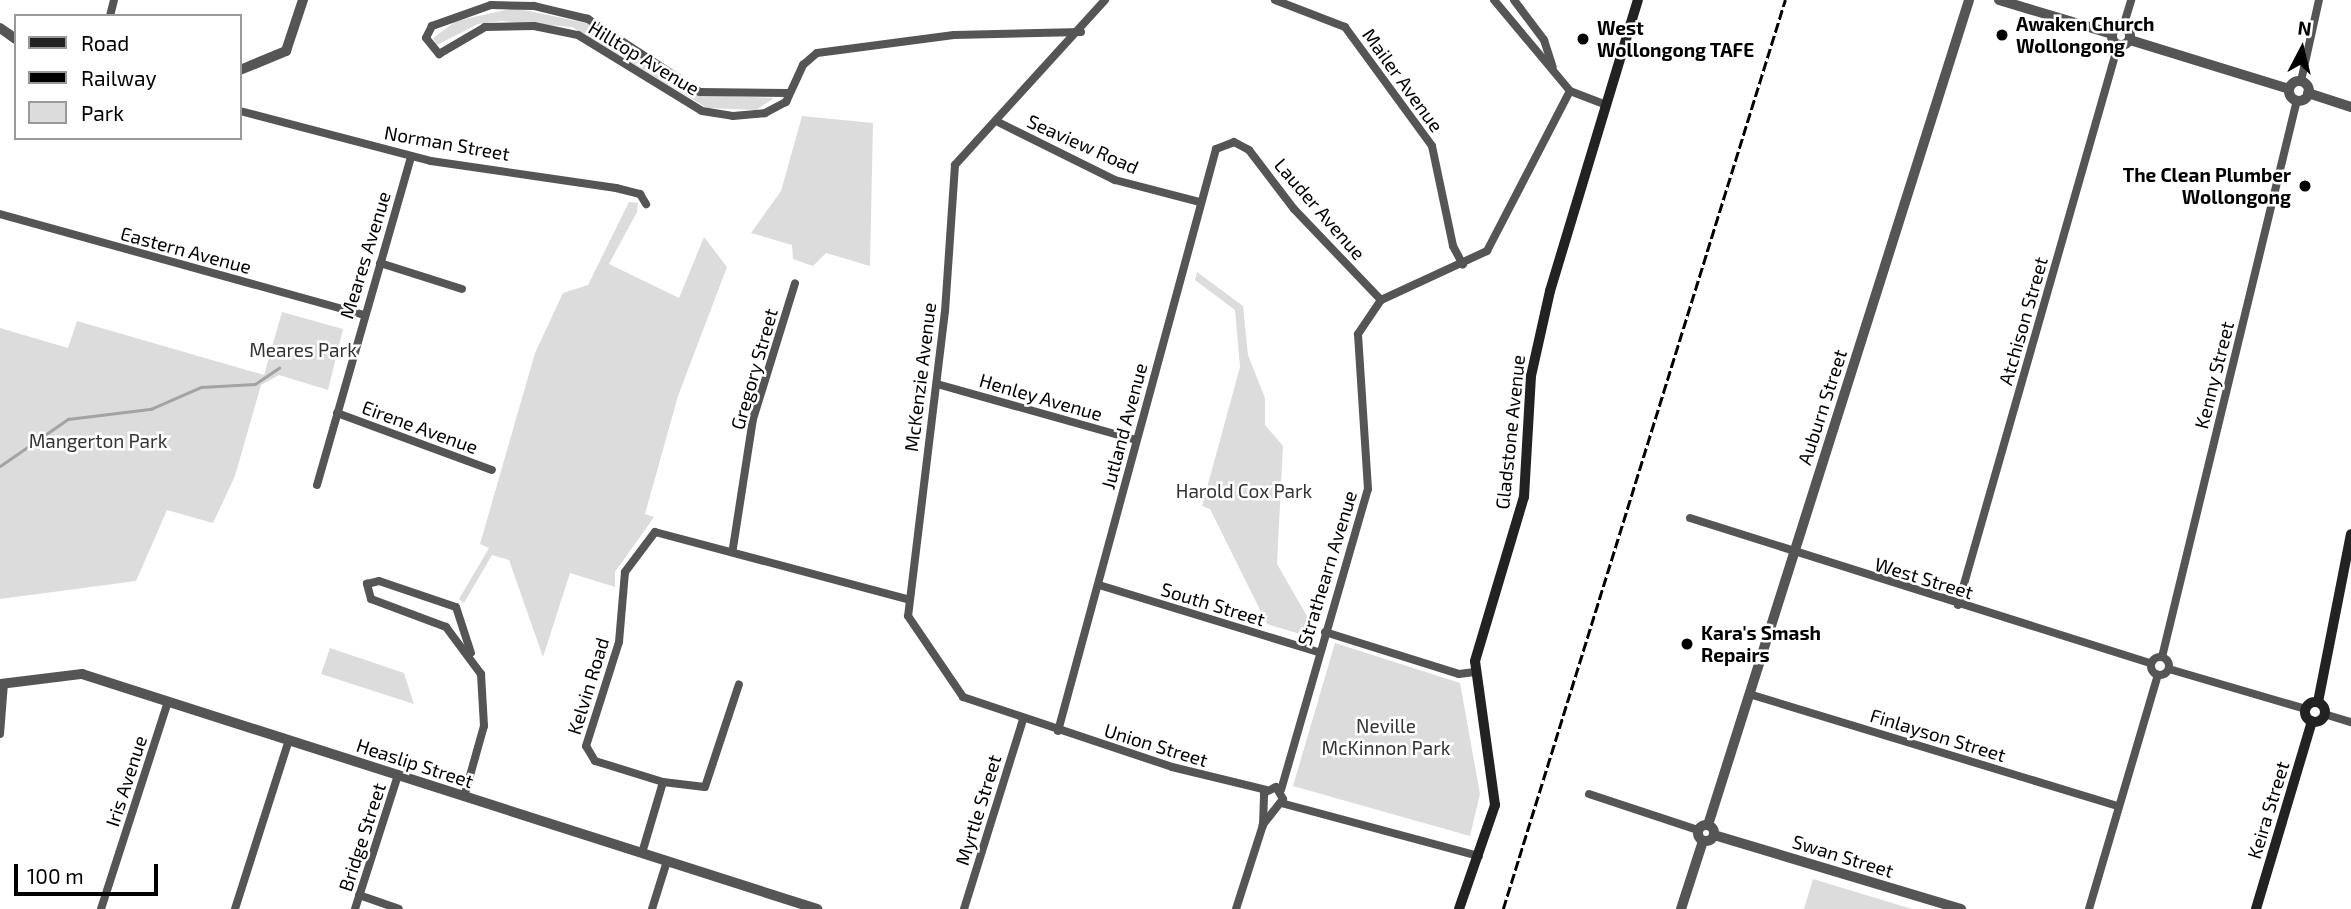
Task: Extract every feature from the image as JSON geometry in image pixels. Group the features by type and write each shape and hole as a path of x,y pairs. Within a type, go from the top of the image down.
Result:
{"main road":[{"name":"Gladstone Avenue","path":"1459,909 1479,856 1495,797 1475,672 1524,497 1529,389 1547,303 1638,0"},
{"path":"2318,702 2306,709 2312,721 2324,714 2318,702 2351,534"},
{"name":"Keira Street","path":"2256,909 2312,721"}],"street":[{"path":"242,70 286,51 303,0"},
{"name":"McKenzie Avenue","path":"1058,732 964,697 908,616 906,599 937,384 955,165 1081,32 1105,0"},
{"name":"Mailer Avenue","path":"1275,0 1345,27 1432,146 1453,246 1463,265"},
{"path":"1494,0 1570,91 1606,105"},
{"path":"1514,0 1544,40 1554,69"},
{"name":"Auburn Street","path":"1703,827 1749,694 1969,0"},
{"path":"1999,0 2112,34 2118,45 2130,40 2289,89 2297,100 2308,93"},
{"path":"2112,34 2123,27 2131,0"},
{"path":"2319,0 2301,81 2308,93 2351,107"},
{"name":"Hilltop Avenue","path":"789,93 700,92 588,19 534,6 491,5 432,26 426,38 439,54 485,27 534,26 578,35 702,111 765,113 789,93 803,65 817,53 954,35 1081,32"},
{"path":"2123,27 2130,40"},
{"name":"Atchison Street","path":"1958,605 2118,45"},
{"path":"2289,89 2301,81"},
{"path":"1381,300 1463,265 1487,250 1570,91"},
{"name":"Kenny Street","path":"2162,657 2297,100"},
{"name":"Norman Street","path":"242,112 411,157 616,188 640,194 646,204"},
{"name":"Seaview Road","path":"996,121 1115,180 1200,202"},
{"name":"Jutland Avenue","path":"1058,732 1200,202 1216,149 1234,142"},
{"name":"Lauder Avenue","path":"1234,142 1249,150 1294,209 1381,300"},
{"name":"Meares Avenue","path":"317,485 363,315 411,157"},
{"name":"Eastern Avenue","path":"0,215 363,315"},
{"path":"380,263 462,289"},
{"name":"Gregory Street","path":"733,548 753,419 795,283"},
{"name":"Strathearn Avenue","path":"1279,805 1283,768 1368,489 1358,334 1381,300"},
{"name":"Henley Avenue","path":"937,384 1136,440"},
{"name":"Eirene Avenue","path":"337,413 492,470"},
{"name":"West Street","path":"1690,518 1794,554 2151,663"},
{"name":"Kelvin Road","path":"663,782 595,761 586,746 620,642 625,572 655,532 733,548 906,599"},
{"path":"464,797 484,726 481,674 456,607 379,581 367,584 371,599 435,620 471,653"},
{"name":"South Street","path":"1099,585 1318,652"},
{"path":"1325,632 1459,674 1475,672"},
{"path":"2158,675 2151,663 2162,657 2169,669 2306,709"},
{"path":"2089,909 2158,675 2169,669"},
{"name":"Heaslip Street","path":"2,683 82,674 817,909"},
{"path":"0,734 2,683"},
{"path":"642,853 663,782 705,788 739,684"},
{"name":"Finlayson Street","path":"1749,694 2118,806"},
{"name":"Iris Avenue","path":"101,909 168,702"},
{"path":"2324,714 2351,722"},
{"name":"Myrtle Street","path":"964,909 1023,720"},
{"name":"Union Street","path":"1058,732 1245,788 1265,801 1279,805"},
{"path":"235,909 289,740"},
{"name":"Strathearn Avenue","path":"1269,788 1283,768"},
{"name":"Bridge Street","path":"355,909 398,775"},
{"name":"Union Street","path":"1245,788 1269,788 1282,792"},
{"path":"1236,909 1263,825 1269,788"},
{"path":"1282,792 1302,804 1479,856"},
{"path":"1590,794 1703,827 1714,835 1703,841"},
{"path":"1263,825 1279,805 1302,804"},
{"path":"1681,909 1703,841 1703,827"},
{"name":"Swan Street","path":"1714,835 1961,909"},
{"path":"652,909 667,861"},
{"path":"359,895 399,909"}],"green space":[{"path":"515,8 590,24 698,95 774,98 756,110 707,108 572,27 501,21 478,24 437,45 433,38 456,21"},
{"path":"802,116 873,123 870,266 826,253 813,266 793,259 792,245 751,233 781,191"},
{"path":"629,202 638,203 637,212 609,264 679,298 704,237 727,267 678,396 645,514 654,517 615,572 615,587 570,573 543,657 509,560 492,555 464,603 459,599 489,548 480,544 535,353 563,293 588,285"},
{"name":"Harold Cox Park","path":"1197,272 1243,306 1248,355 1265,398 1265,425 1283,446 1277,564 1311,623 1307,636 1267,624 1210,509 1202,506 1240,367 1235,310 1195,280"},
{"name":"Mangerton Park","path":"282,312 343,329 328,390 279,375 261,385 235,476 213,523 167,510 136,581 0,599 0,328 68,348 77,321 264,375"},
{"name":"Neville McKinnon Park","path":"1335,643 1460,683 1480,794 1470,836 1293,786"},
{"path":"330,648 404,673 414,704 321,674"},
{"path":"1813,879 1912,909 1804,909"}],"waterway":[{"path":"0,466 68,419 151,409 201,387 255,384 279,368"}],"railway":[{"path":"1503,909 1785,0"}],"place":[{"name":"Awaken Church Wollongong","path":"2002,35"},
{"name":"West Wollongong TAFE","path":"1583,39"},
{"name":"The Clean Plumber Wollongong","path":"2305,186"},
{"name":"Kara's Smash Repairs","path":"1687,644"}],"park label":[{"name":"Meares Park","path":"303,350"}]}
